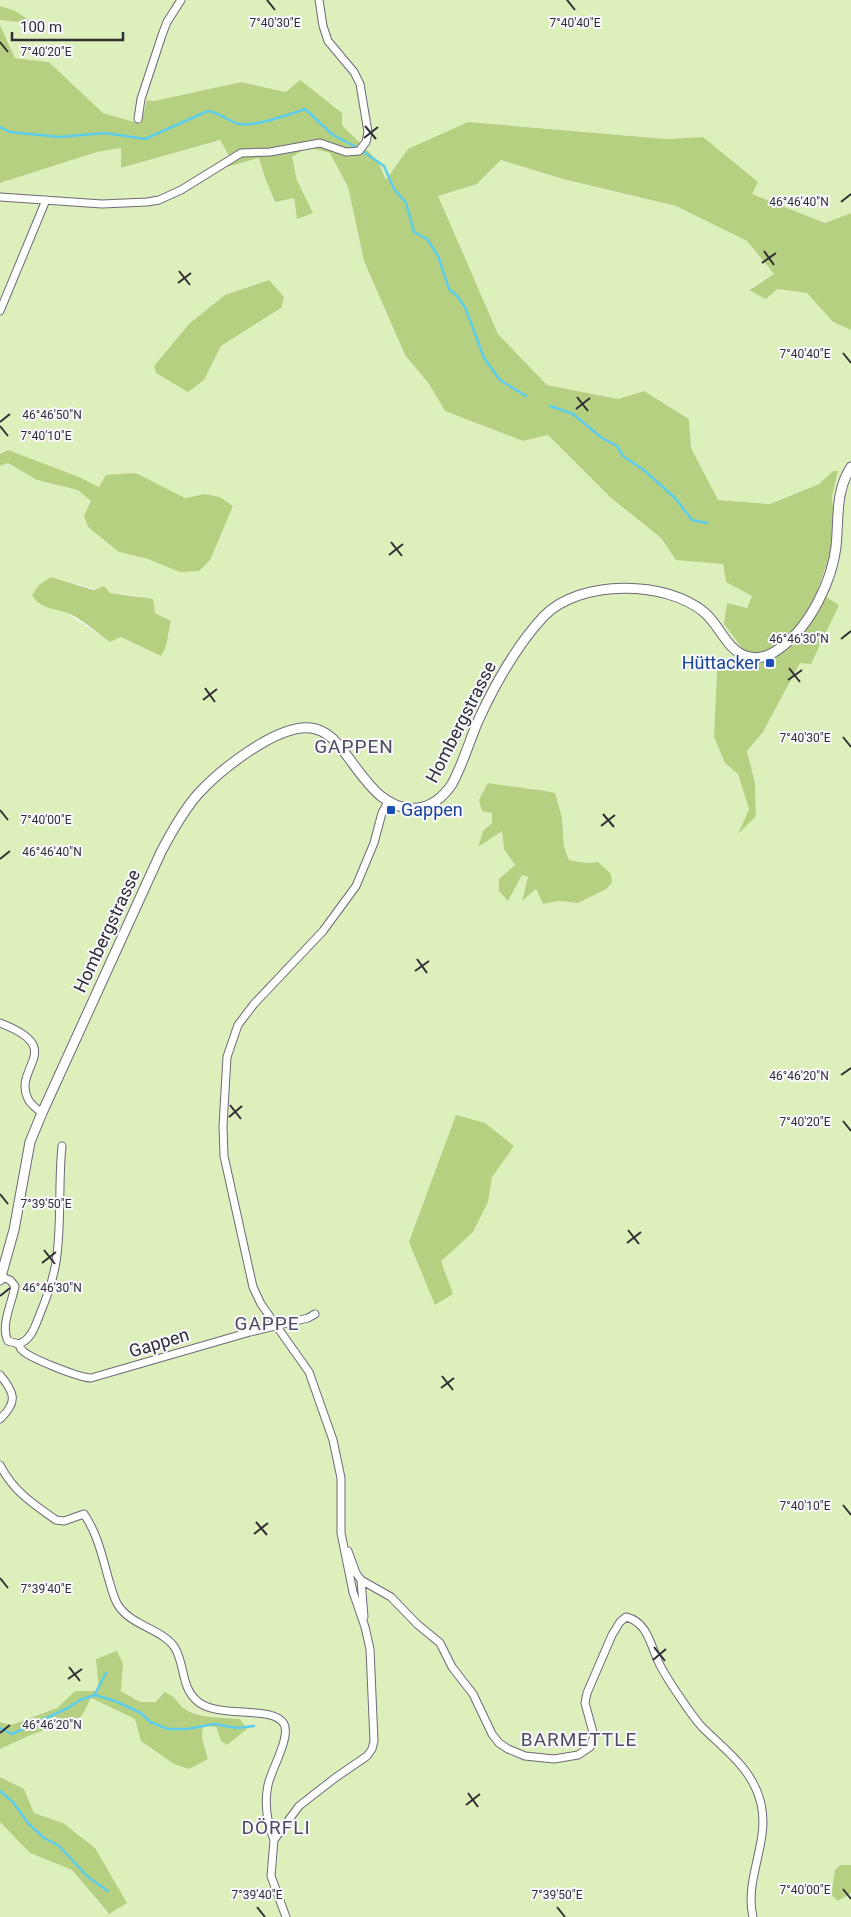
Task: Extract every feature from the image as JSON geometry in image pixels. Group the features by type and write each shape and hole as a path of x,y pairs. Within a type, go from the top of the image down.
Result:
{"street":[{"path":"138,119 140,99 162,34 181,0"},
{"path":"0,197 102,204 153,202 181,190 241,153 270,152 320,143 346,152 359,151 368,136 360,84 354,72 328,41 323,26 319,0"},
{"path":"0,311 46,200"},
{"name":"Hombergstrasse","path":"0,1278 14,1230 30,1142 42,1113 162,852 188,808 219,774 247,753 274,738 297,729 311,728 323,732 332,738 374,790 388,802 402,808 422,808 433,803 448,790 456,776 489,698 509,663 546,614 571,598 589,592 637,589 664,594 689,603 705,613 740,654 747,657 760,658 769,655 780,649 794,636 808,618 825,585 836,548 840,493 851,467"},
{"path":"365,1627 353,1592 342,1541 340,1526 341,1478 333,1440 309,1372 261,1304 253,1287 225,1165 223,1126 227,1058 238,1025 254,1004 323,931 356,886 374,843 382,813 388,802"},
{"path":"0,1024 8,1026 33,1044 36,1051 35,1058 25,1086 28,1099 42,1113"},
{"path":"19,1344 26,1340 33,1332 54,1272 57,1253 62,1146"},
{"name":"Gappen","path":"0,1278 10,1280 14,1286 3,1326 3,1334 8,1341 19,1344 23,1351 32,1357 80,1376 91,1378 315,1314"},
{"path":"0,1375 12,1390 13,1397 10,1408 0,1419"},
{"path":"0,1466 9,1482 18,1492 56,1520 64,1521 84,1514 98,1542 117,1604 131,1619 172,1644 187,1688 196,1701 212,1709 265,1714 277,1717 283,1722 286,1728 286,1737 272,1770 267,1796 268,1820 274,1840 271,1876 286,1917"},
{"path":"274,1840 299,1806 335,1778 364,1759 372,1749 374,1741 371,1658 365,1627 361,1580 342,1541"},
{"path":"361,1580 394,1599 417,1624 440,1643 452,1667 473,1694 492,1734 499,1743 520,1754 546,1760 578,1755 590,1747 594,1736 585,1703 587,1693 607,1645 620,1622 626,1617 638,1622 646,1631 667,1678 691,1713 701,1726 738,1760 755,1787 761,1803 763,1828 752,1884 753,1917"}],"green space":[{"path":"0,0 851,0 851,213 825,223 751,194 702,137 668,139 468,122 386,181 378,161 342,125 286,92 241,82 154,101 148,100 142,125 103,113 49,62 15,58 0,25 0,20 26,23 13,10 0,6"},
{"path":"0,6 13,10 39,26 35,30 26,23 0,20"},
{"path":"0,25 15,58 49,62 103,113 141,124 147,100 154,101 241,82 286,92 300,80 342,113 342,125 378,161 386,180 408,149 468,122 667,139 703,137 758,182 752,194 825,223 851,213 851,330 833,322 807,293 777,289 766,299 749,290 774,274 747,241 676,206 563,179 501,160 477,184 438,196 498,334 547,385 618,399 644,391 689,419 691,448 718,500 770,504 819,484 833,471 838,471 832,497 836,538 817,591 839,605 811,664 800,663 763,732 747,751 755,783 756,816 738,834 749,809 738,774 725,763 714,737 717,670 743,667 742,648 724,624 727,603 747,608 752,596 726,582 723,564 676,560 661,538 610,497 548,435 523,441 445,411 429,384 405,355 364,261 348,187 330,153 308,147 292,157 297,180 313,213 297,219 294,198 275,202 259,158 227,167 229,156 220,140 121,168 121,148 97,152 0,183"},
{"path":"220,140 229,156 227,167 259,158 264,176 294,197 297,218 313,213 297,180 292,157 308,147 331,153 348,187 364,261 405,355 429,384 445,411 523,441 548,435 610,497 661,538 676,559 723,564 726,582 752,596 747,608 727,603 724,624 742,648 743,667 717,671 714,737 725,763 738,774 749,809 739,832 756,816 755,783 747,751 763,732 800,663 838,605 816,591 836,538 832,497 838,472 833,471 819,484 770,504 718,500 691,448 689,419 644,391 618,399 547,385 498,334 437,196 477,184 501,160 563,179 676,206 747,241 774,274 749,289 777,289 807,293 833,322 851,330 851,1865 840,1865 835,1870 831,1894 838,1901 851,1893 851,1917 0,1917 0,1822 30,1853 72,1870 108,1914 63,1823 34,1813 24,1789 0,1777 0,1749 31,1735 91,1698 135,1719 208,1759 202,1738 203,1726 216,1727 221,1741 240,1719 204,1716 190,1712 175,1698 163,1692 157,1702 140,1702 121,1691 123,1665 99,1691 75,1691 57,1708 11,1725 0,1722 0,466 8,463 37,480 79,490 91,501 119,552 148,559 222,530 233,506 220,497 205,494 185,498 136,473 99,487 79,477 8,451 0,454 0,183 97,152 121,148 122,168","holes":["269,280 281,308 221,346 204,380 190,323 225,295","51,577 110,593 138,596 155,613 171,621 167,643 161,656 121,637 110,642 69,614","513,788 533,788 562,818 564,847 569,860 586,863 598,862 578,903 559,901 543,904 536,889 522,900 528,877 522,875 508,900 515,865 504,849 502,830 479,846 483,831 492,823 492,813"]},
{"path":"269,280 284,297 281,308 221,346 204,380 188,392 156,373 154,366 190,323 225,295"},
{"path":"8,450 79,477 99,487 106,475 136,473 185,498 205,494 220,497 233,506 210,560 199,571 180,572 148,559 119,552 88,527 84,516 91,501 78,490 37,480 8,463 0,466 0,454"},
{"path":"51,577 94,590 104,586 110,593 153,599 155,613 171,621 164,652 161,656 121,637 110,642 70,614 39,603 32,595 39,585"},
{"path":"488,783 555,793 562,818 564,847 569,860 586,863 598,862 611,874 612,883 606,889 578,903 559,901 543,904 536,889 522,901 528,877 522,875 508,901 499,891 499,879 515,865 504,849 502,831 478,847 483,831 492,823 492,813 482,811 479,800"},
{"path":"456,1115 485,1123 514,1146 492,1177 488,1202 473,1232 441,1261 453,1294 435,1305 409,1242"},
{"path":"117,1651 123,1664 121,1691 140,1702 156,1702 164,1692 173,1696 182,1707 191,1712 204,1716 240,1719 247,1729 227,1745 221,1741 216,1727 203,1726 202,1738 208,1759 189,1769 174,1764 141,1741 135,1719 91,1698 81,1717 31,1735 0,1749 0,1722 11,1725 57,1708 75,1691 99,1691 96,1659"},
{"path":"0,1777 24,1789 34,1813 63,1823 95,1848 127,1903 109,1914 72,1870 30,1853 0,1822"},
{"path":"840,1865 851,1865 851,1893 838,1901 831,1895 835,1870"}],"waterway":[{"path":"0,127 10,132 60,137 105,133 145,139 208,111 236,123 254,124 305,109 333,135 358,148 384,166 394,189 406,203 414,232 427,239 438,256 449,289 465,307 484,358 500,380 526,396"},
{"path":"550,406 573,414 602,438 617,446 623,456 645,471 676,499 692,520 707,523"},
{"path":"95,1694 106,1673"},
{"path":"0,1728 12,1734 68,1708 80,1700 95,1695 115,1701 141,1713 150,1722 168,1729 187,1729 214,1724 237,1728 254,1726"},
{"path":"0,1791 13,1802 28,1823 44,1838 59,1846 88,1877 108,1891"}],"place":[{"name":"Hüttacker","path":"770,663"},
{"name":"Gappen","path":"391,810"}],"district":[{"name":"GAPPEN","path":"354,746"},
{"name":"GAPPE","path":"267,1323"},
{"name":"BARMETTLE","path":"579,1739"},
{"name":"DÖRFLI","path":"276,1827"}]}
